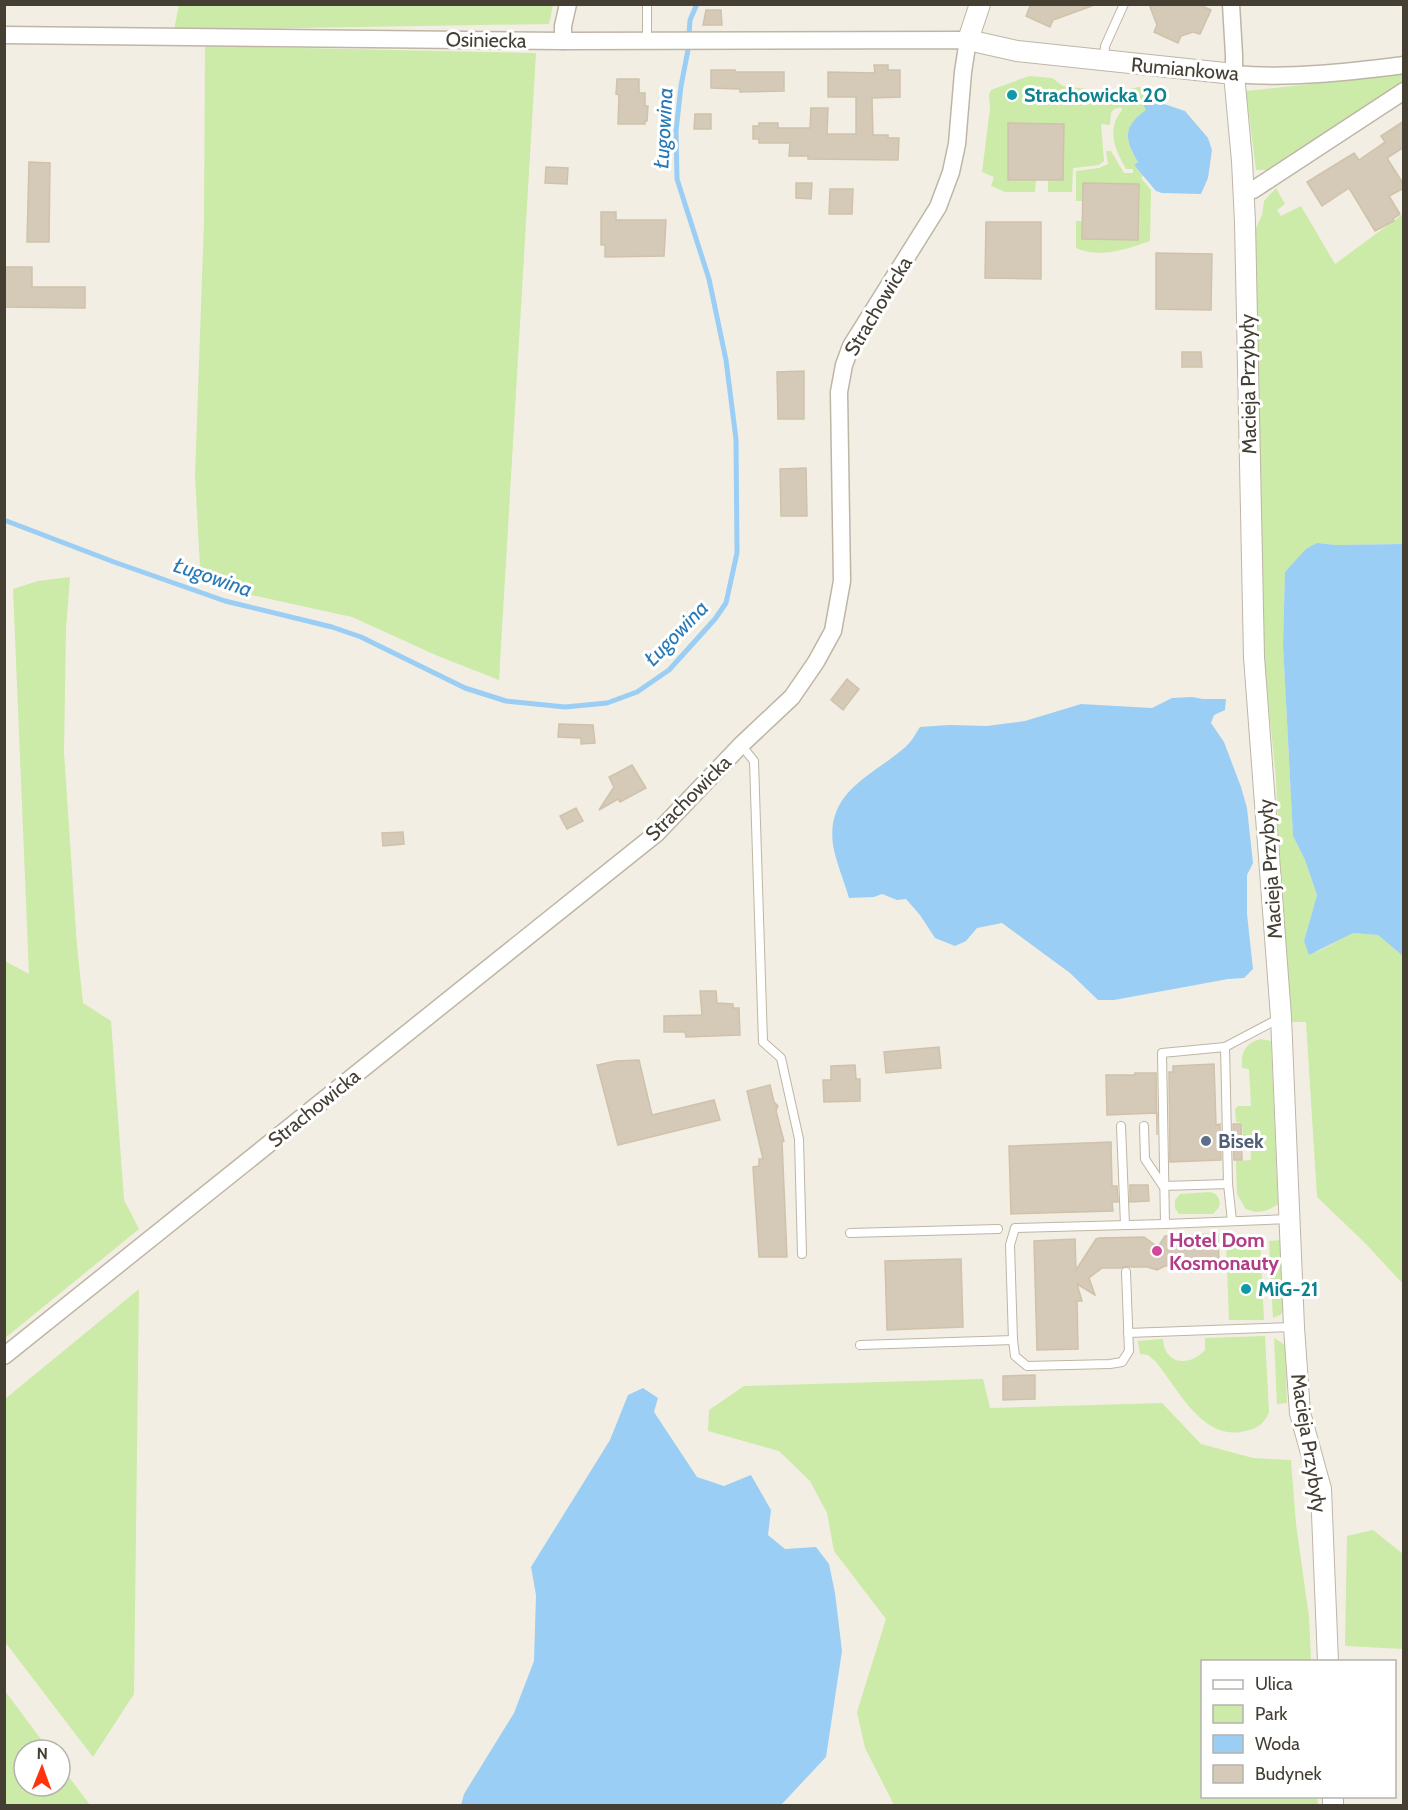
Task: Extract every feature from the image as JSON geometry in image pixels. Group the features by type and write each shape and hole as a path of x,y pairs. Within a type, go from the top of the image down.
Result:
{"street":[{"path":"563,41 563,26 568,4"},
{"name":"Strachowicka","path":"4,1356 657,833 741,745 792,697 816,662 833,631 842,581 839,392 844,365 851,346 938,207 951,172 957,144 968,40 980,4"},
{"path":"1231,4 1234,74"},
{"name":"Osiniecka","path":"4,35 563,41 968,40"},
{"name":"Rumiankowa","path":"968,40 1002,49 1104,62 1276,77 1404,65"},
{"name":"Macieja Przybyły","path":"1234,74 1242,161 1254,657 1281,1017 1294,1327 1300,1413 1321,1489 1328,1660"},
{"path":"1243,191 1253,190 1404,91"}],"lane":[{"path":"646,4 647,41"},
{"path":"1104,62 1105,46 1124,4"},
{"path":"741,745 754,761 763,1042 781,1058 799,1139 802,1254"},
{"path":"1165,1224 1162,1053 1225,1047 1281,1017"},
{"path":"1225,1047 1228,1184 1232,1221"},
{"path":"1121,1126 1125,1225"},
{"path":"1144,1126 1145,1159 1163,1186"},
{"path":"1163,1186 1228,1184"},
{"path":"1126,1272 1129,1352 1122,1362 1110,1365 1027,1366 1015,1356 1010,1245 1015,1228 1290,1219"},
{"path":"850,1233 998,1229"},
{"path":"1128,1333 1294,1327"},
{"path":"860,1345 1013,1340"}],"green space":[{"path":"179,5 553,5 549,24 174,30"},
{"path":"205,46 536,53 499,680 438,656 352,617 201,584 195,476 204,221"},
{"path":"1402,74 1403,82 1267,170 1256,170 1246,91"},
{"path":"1029,76 1052,78 1063,86 1117,93 1138,87 1153,92 1152,102 1144,104 1147,110 1134,122 1128,134 1130,147 1138,162 1134,165 1151,190 1150,241 1104,253 1076,248 1076,221 1082,221 1083,239 1138,240 1138,184 1083,183 1083,201 1076,201 1076,171 1099,168 1108,164 1106,151 1111,151 1124,173 1133,173 1133,169 1126,169 1114,140 1114,125 1122,110 1121,107 1114,109 1111,113 1110,125 1101,124 1104,161 1099,165 1073,168 1072,192 1048,192 1048,180 1063,180 1064,124 1008,124 1008,179 1036,180 1035,192 1005,192 991,186 994,177 982,172 990,109 989,94 991,90"},
{"path":"1276,188 1285,204 1277,210 1281,216 1301,206 1335,264 1403,214 1403,544 1318,543 1285,572 1283,644 1293,836 1305,860 1317,895 1304,941 1309,954 1352,933 1378,935 1403,956 1403,1284 1317,1197 1306,1022 1288,1022 1276,778 1260,622 1253,235 1262,215 1264,201"},
{"path":"70,577 66,629 64,752 83,1003 111,1021 124,1200 139,1229 5,1338 5,961 29,974 13,589 38,581"},
{"path":"1261,1039 1271,1041 1278,1204 1266,1211 1257,1212 1245,1208 1237,1194 1236,1161 1251,1160 1250,1140 1243,1140 1242,1123 1236,1122 1235,1109 1238,1106 1251,1106 1249,1069 1242,1068 1242,1057 1245,1049 1251,1043"},
{"path":"1210,1192 1217,1196 1220,1202 1213,1214 1179,1214 1175,1208 1175,1200 1180,1194"},
{"path":"1281,1240 1284,1310 1273,1318 1269,1241"},
{"path":"1226,1241 1260,1241 1264,1320 1229,1320"},
{"path":"139,1289 134,1694 93,1757 5,1642 5,1399"},
{"path":"1265,1336 1269,1412 1257,1427 1230,1432 1217,1429 1193,1411 1156,1362 1148,1355 1140,1354 1138,1341 1163,1339 1164,1348 1168,1354 1179,1361 1185,1361 1205,1350 1205,1338"},
{"path":"1274,1338 1285,1345 1287,1403 1277,1404"},
{"path":"983,1379 990,1408 1162,1403 1201,1444 1253,1458 1291,1460 1296,1524 1309,1617 1311,1660 1201,1660 1201,1798 1317,1798 1318,1805 894,1805 865,1748 857,1712 886,1619 834,1551 827,1513 810,1481 779,1451 708,1431 709,1410 744,1386"},
{"path":"1373,1530 1403,1554 1403,1649 1345,1646 1347,1536"},
{"path":"5,1691 40,1738 12,1738 12,1798 72,1798 72,1781 90,1805 5,1805"}],"water":[{"path":"1158,102 1185,111 1208,138 1212,150 1208,178 1201,194 1156,191 1134,165 1138,162 1130,146 1128,133 1133,122 1146,110 1143,104"},
{"path":"1317,543 1403,544 1403,956 1378,935 1353,933 1309,955 1304,941 1317,895 1305,860 1293,836 1283,644 1285,572 1306,549"},
{"path":"1172,698 1226,699 1225,710 1214,715 1211,723 1224,742 1247,808 1253,863 1247,875 1247,914 1253,969 1244,978 1114,1000 1098,1000 1070,973 1002,923 977,928 966,941 955,946 935,938 906,899 897,900 882,894 874,897 849,898 833,845 836,812 843,799 853,788 906,747 920,727 987,726 1025,721 1081,704 1152,708"},
{"path":"643,1388 658,1398 654,1412 697,1477 724,1486 751,1475 771,1510 768,1535 785,1549 816,1547 829,1564 842,1651 826,1757 781,1805 461,1805 464,1794 514,1713 534,1661 536,1595 531,1567 610,1440 628,1395"}],"building":[{"path":"1031,4 1092,4 1092,6 1053,20 1050,27 1026,16"},
{"path":"1149,4 1203,4 1211,10 1200,34 1193,32 1181,36 1178,43 1154,32 1157,25"},
{"path":"706,10 721,10 722,25 703,25"},
{"path":"874,65 888,65 888,70 900,70 900,97 872,98 873,135 899,138 898,160 808,159 808,156 789,156 790,143 759,143 759,139 753,139 753,126 759,126 759,123 778,123 778,128 810,128 811,108 828,108 827,134 856,134 856,97 828,97 828,72 875,73"},
{"path":"711,70 784,72 784,91 740,92 740,89 711,88"},
{"path":"617,79 639,79 639,93 645,93 645,106 648,106 645,124 618,124"},
{"path":"695,114 711,114 711,129 694,129"},
{"path":"1404,121 1404,147 1387,158 1404,185 1404,188 1389,196 1400,214 1393,219 1394,221 1375,231 1349,188 1322,206 1307,182 1354,153 1359,160 1385,142 1381,136"},
{"path":"1008,123 1064,124 1063,180 1008,180"},
{"path":"29,162 50,163 49,242 27,242"},
{"path":"546,167 568,168 567,184 545,183"},
{"path":"796,183 812,183 811,199 796,198"},
{"path":"1083,183 1139,184 1138,240 1082,239"},
{"path":"830,189 853,189 852,214 829,214"},
{"path":"601,212 616,212 616,220 666,220 664,256 605,257 605,245 601,245"},
{"path":"986,222 1041,222 1041,279 985,278"},
{"path":"1156,253 1212,254 1211,310 1156,309"},
{"path":"4,267 32,267 32,287 85,287 85,308 4,307"},
{"path":"1182,352 1201,352 1202,367 1182,367"},
{"path":"804,371 804,419 778,419 777,372"},
{"path":"806,468 807,516 781,516 780,469"},
{"path":"847,679 859,689 843,710 831,700"},
{"path":"559,724 593,725 595,743 581,744 581,738 558,737"},
{"path":"632,765 646,788 620,802 618,799 599,810 614,787 609,777"},
{"path":"576,808 583,821 567,829 560,816"},
{"path":"403,832 404,844 383,846 382,833"},
{"path":"700,991 716,991 717,1003 733,1004 733,1008 739,1008 740,1035 686,1037 685,1032 664,1032 664,1016 702,1015"},
{"path":"939,1047 941,1068 886,1073 884,1052"},
{"path":"639,1060 652,1115 714,1100 720,1120 618,1145 597,1065"},
{"path":"1214,1064 1216,1125 1220,1124 1221,1160 1170,1162 1169,1072 1173,1072 1173,1066"},
{"path":"855,1065 856,1079 860,1079 860,1101 824,1102 823,1080 831,1080 831,1066"},
{"path":"1135,1073 1156,1073 1157,1113 1107,1115 1106,1075 1135,1075"},
{"path":"770,1085 774,1102 778,1106 776,1111 784,1141 782,1142 787,1257 759,1257 753,1167 759,1166 759,1159 763,1159 747,1091"},
{"path":"1233,1124 1241,1124 1242,1160 1234,1160"},
{"path":"1111,1142 1112,1186 1117,1186 1118,1202 1112,1202 1113,1211 1011,1214 1009,1146"},
{"path":"1130,1185 1148,1185 1149,1201 1130,1202"},
{"path":"1218,1234 1219,1264 1165,1266 1157,1270 1126,1266 1102,1268 1089,1278 1095,1295 1077,1284 1082,1301 1077,1301 1078,1349 1037,1350 1034,1241 1075,1239 1076,1270 1096,1239 1099,1238 1144,1237 1158,1247 1165,1236"},
{"path":"961,1259 963,1327 887,1330 885,1261"},
{"path":"1035,1375 1035,1399 1003,1400 1003,1376"}],"waterway":[{"name":"Ługowina","path":"4,520 225,601 332,627 361,637 465,688 506,701 565,707 607,703 637,692 669,670 715,619 726,603 737,553 736,439 726,360 709,279 677,179 676,131 681,86 688,50 690,20 697,4"}],"place":[{"name":"Strachowicka 20","path":"1012,95"},
{"name":"Bisek","path":"1206,1141"},
{"name":"Hotel Dom Kosmonauty","path":"1157,1251"},
{"name":"MiG-21","path":"1246,1289"}]}
